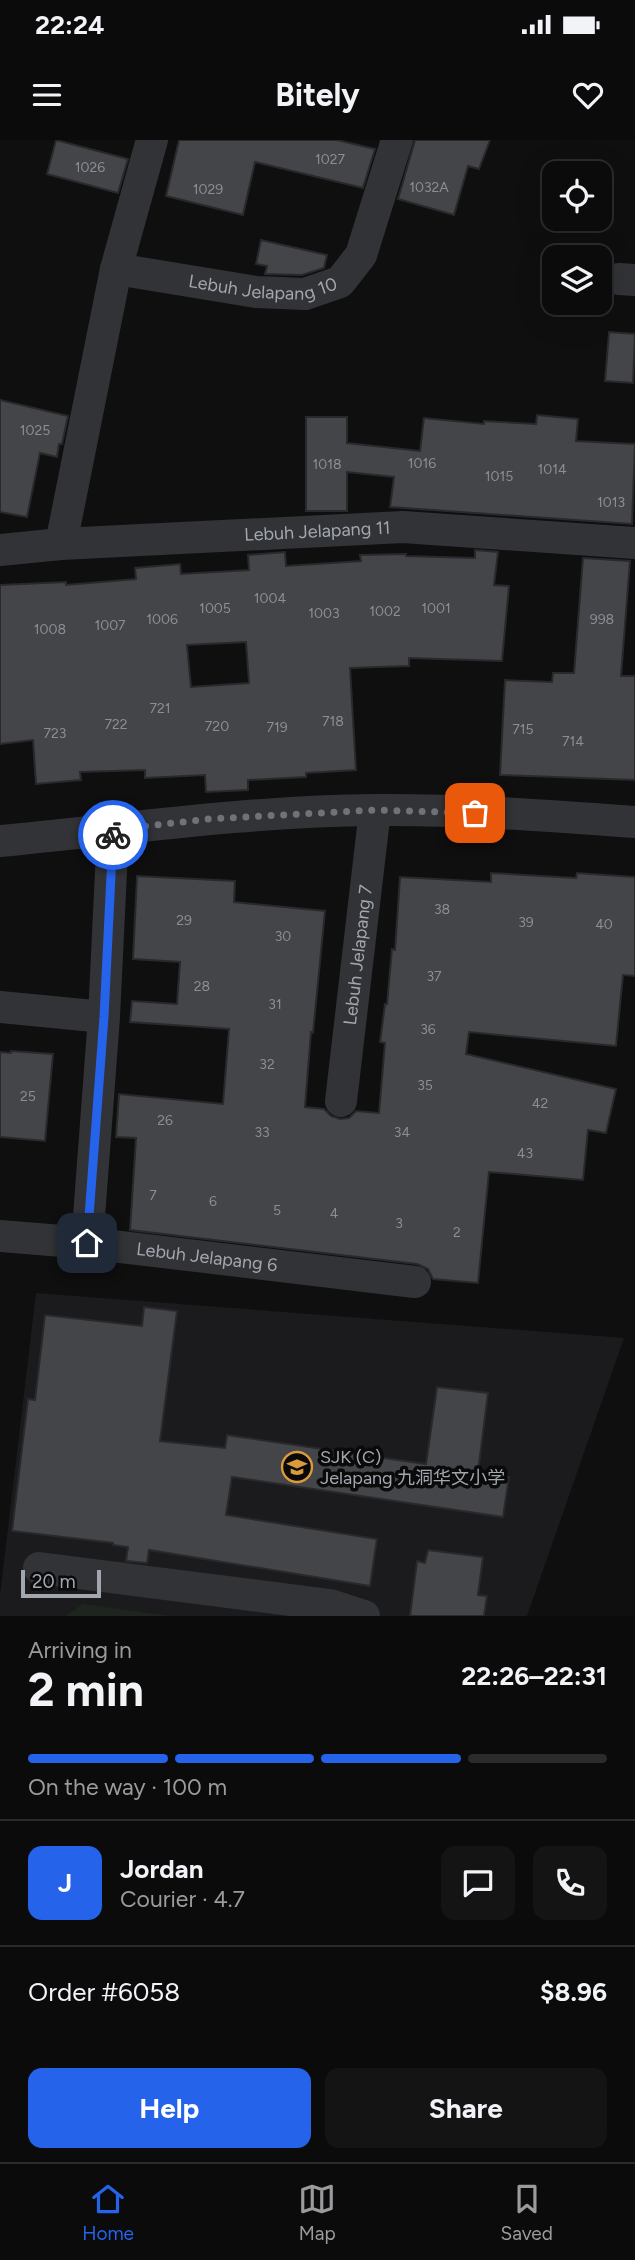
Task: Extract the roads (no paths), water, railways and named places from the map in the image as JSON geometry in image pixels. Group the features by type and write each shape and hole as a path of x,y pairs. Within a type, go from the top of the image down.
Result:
{"street":[{"path":"61,544 116,269 152,140"},
{"name":"Lebuh Jelapang 10","path":"116,269 256,292 305,294 340,282 361,255 397,140"},
{"name":"Lebuh Jelapang 11","path":"0,550 61,544 403,527 635,543"},
{"path":"0,841 208,819 375,810 635,822"},
{"name":"Lebuh Jelapang 7","path":"341,1101 375,810"},
{"path":"87,1243 104,1017 113,830"},
{"path":"0,1007 104,1017"},
{"name":"Lebuh Jelapang 6","path":"0,1236 87,1243 415,1282"},
{"path":"39,1568 330,1605 364,1616"}],"place":[{"name":"SJK (C) Jelapang 九洞华文小学","path":"297,1467"}]}
